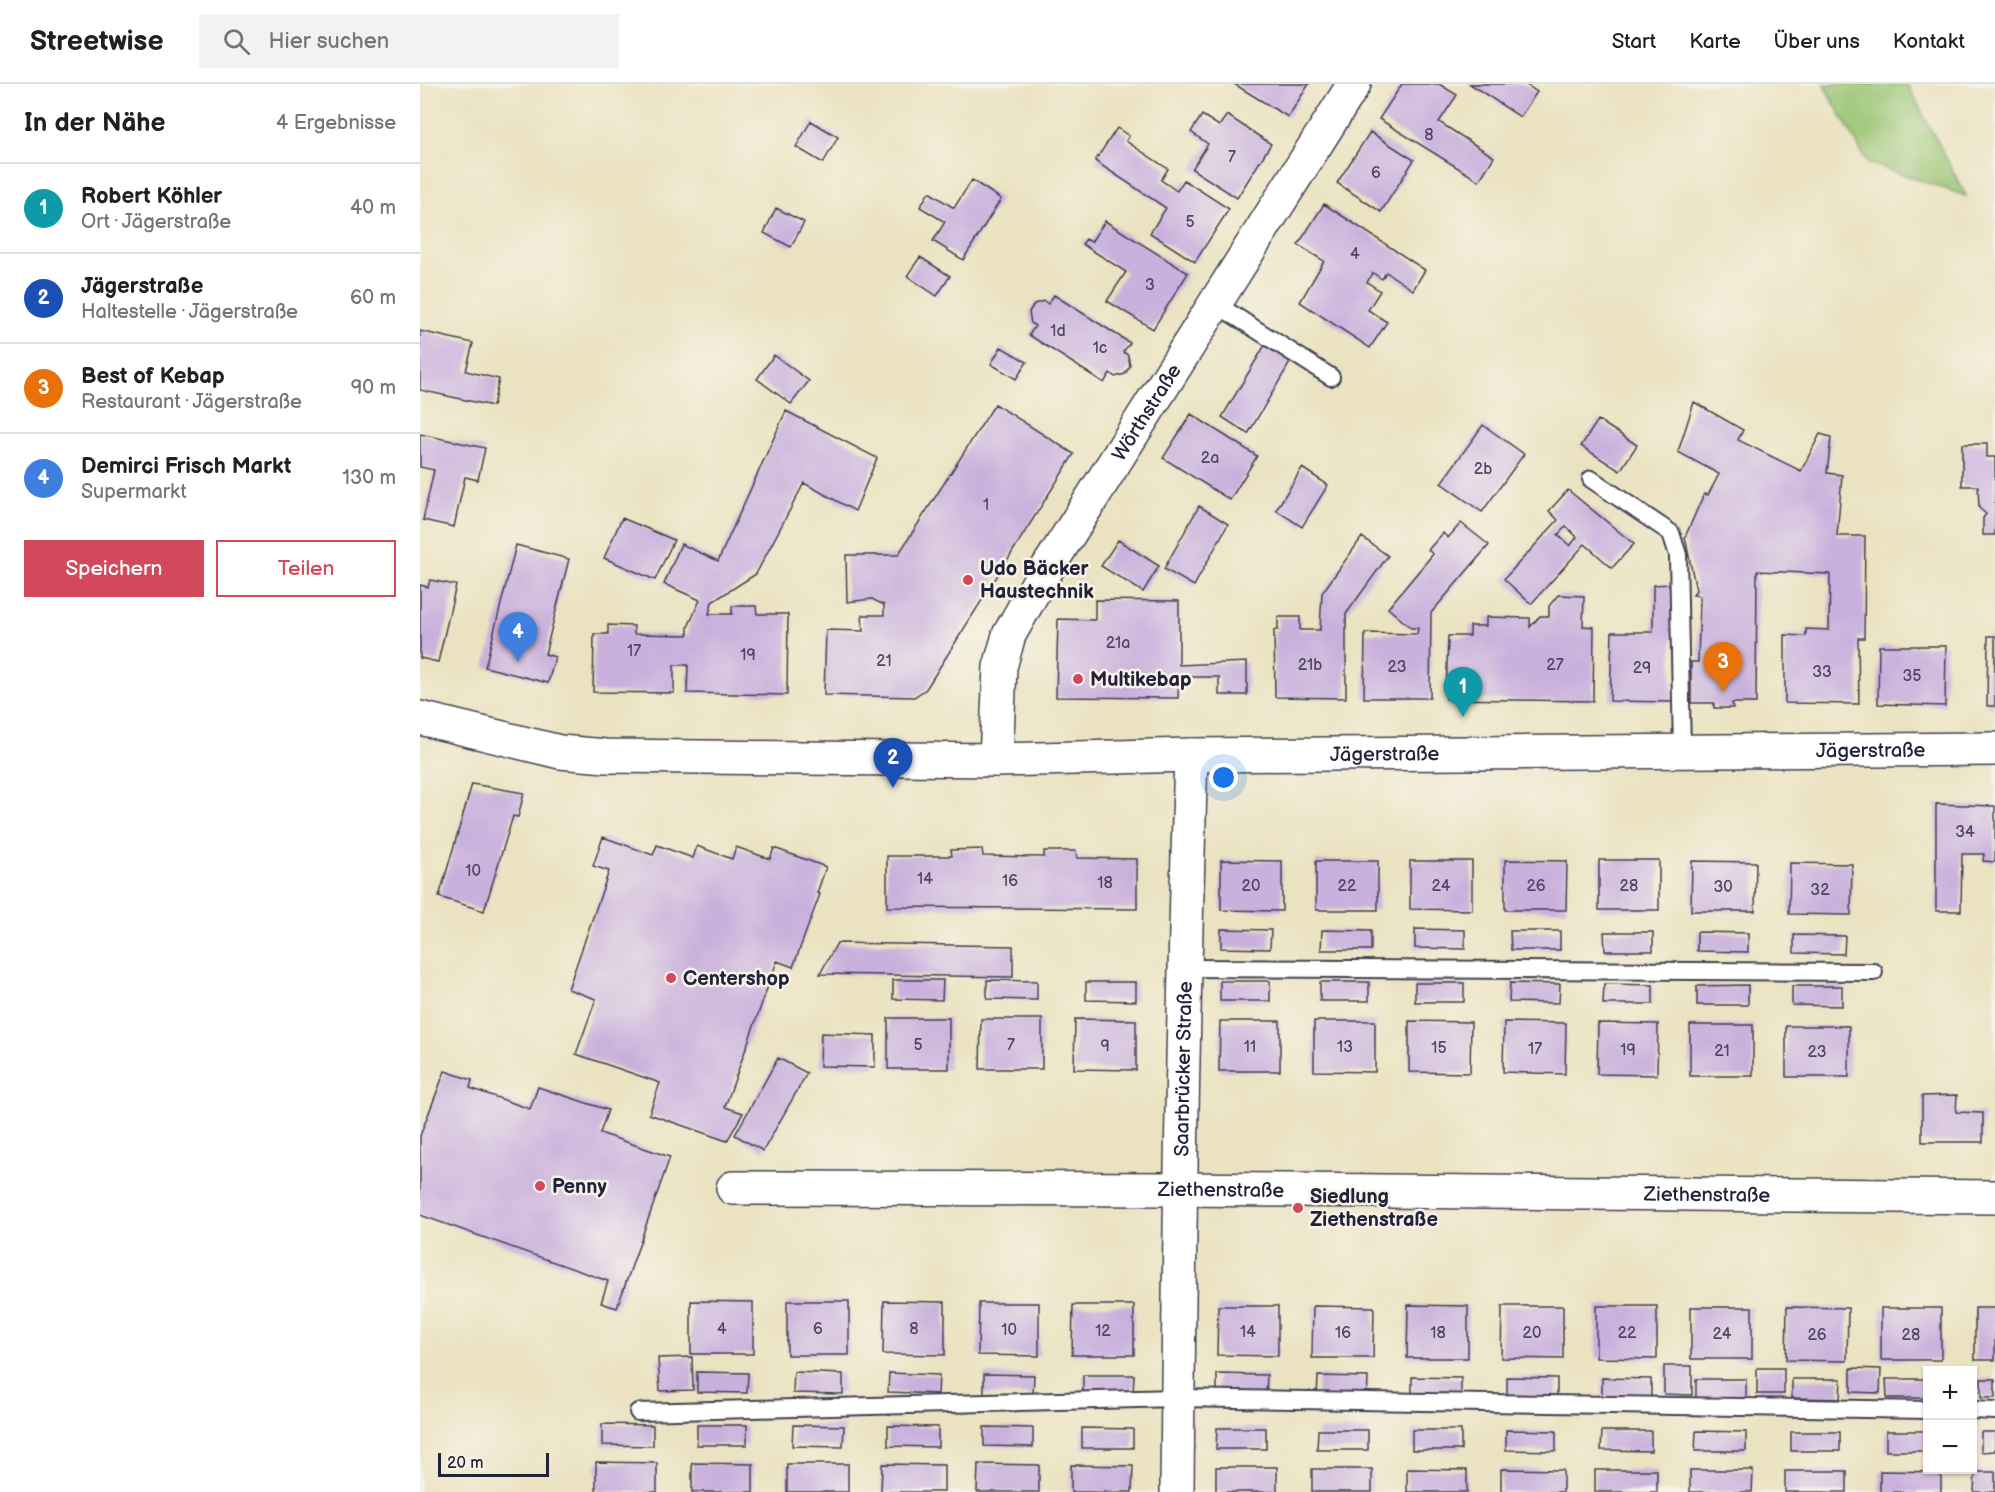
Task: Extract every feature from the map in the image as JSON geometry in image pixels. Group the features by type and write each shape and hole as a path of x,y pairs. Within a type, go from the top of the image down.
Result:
{"street":[{"name":"Wörthstraße","path":"996,760 1000,667 1010,635 1038,583 1354,84"},
{"name":"Jägerstraße","path":"420,718 560,752 606,756 996,760 1191,755 1995,749"},
{"name":"Saarbrücker Straße","path":"1177,1492 1183,968 1191,755"},
{"name":"Ziethenstraße","path":"733,1188 1182,1188 1995,1197"}],"lane":[{"path":"1216,304 1331,377"},
{"path":"1591,479 1671,533 1678,555 1682,751"},
{"path":"1183,968 1874,972"},
{"path":"638,1412 1178,1398 1923,1410"},
{"path":"1977,1410 1995,1411"}],"green space":[{"path":"1823,84 1907,84 1966,196 1868,163"}],"building":[{"path":"1234,84 1309,84 1288,117"},
{"path":"1402,84 1439,84 1457,95 1439,122 1494,157 1479,181 1379,119"},
{"path":"1470,84 1525,84 1537,92 1520,117"},
{"path":"1202,115 1219,126 1227,115 1271,144 1237,198 1192,169 1208,144 1191,132"},
{"path":"811,121 838,137 823,163 796,147"},
{"path":"1117,128 1129,136 1126,141 1168,169 1161,180 1177,191 1184,180 1229,209 1195,262 1150,233 1166,208 1095,161"},
{"path":"1370,132 1414,160 1381,212 1337,183"},
{"path":"972,180 1001,199 963,260 933,241 945,222 920,207 929,192 954,208"},
{"path":"1324,204 1425,270 1413,290 1386,272 1382,279 1373,273 1367,282 1380,291 1368,310 1387,322 1370,348 1300,302 1324,261 1298,245"},
{"path":"776,208 804,222 791,247 764,233"},
{"path":"1105,221 1188,273 1153,329 1107,301 1126,272 1082,244 1086,239 1091,242"},
{"path":"920,257 950,276 937,296 907,276"},
{"path":"1054,295 1130,343 1123,352 1128,355 1130,366 1125,374 1115,377 1110,373 1104,383 1029,335 1035,326 1031,323 1029,312 1034,304 1044,301 1048,304"},
{"path":"420,331 473,343 466,371 499,379 493,406 420,390"},
{"path":"1265,345 1291,361 1248,434 1222,417"},
{"path":"1001,347 1027,362 1016,379 991,364"},
{"path":"774,355 809,381 791,404 757,379"},
{"path":"1694,402 1743,430 1738,440 1801,471 1820,434 1831,437 1827,473 1842,475 1837,536 1865,536 1864,638 1858,638 1859,704 1785,703 1785,635 1806,636 1806,629 1829,630 1830,574 1757,571 1756,703 1732,703 1733,708 1714,708 1714,703 1691,703 1691,662 1698,662 1700,596 1693,595 1696,590 1685,537 1704,494 1708,495 1719,474 1678,452"},
{"path":"995,404 1074,454 926,689 914,697 824,695 826,630 863,631 862,615 884,615 884,605 872,599 847,602 846,555 898,555"},
{"path":"786,411 877,458 855,511 804,483 756,574 712,602 709,614 732,614 732,606 756,606 757,614 788,614 787,695 687,693 688,665 674,665 674,693 593,692 594,634 608,634 608,625 634,626 634,634 688,635 688,627 700,600 664,584 681,544 718,561"},
{"path":"1191,414 1257,456 1230,500 1163,458"},
{"path":"1598,420 1637,445 1620,471 1581,446"},
{"path":"1483,425 1524,454 1482,512 1441,483"},
{"path":"420,434 485,448 478,480 465,477 454,527 423,520 434,470 420,467"},
{"path":"1962,444 1987,444 1987,457 1995,457 1995,535 1983,535 1983,518 1986,514 1979,508 1978,486 1962,486"},
{"path":"1302,468 1328,485 1302,527 1276,510"},
{"path":"1568,490 1634,544 1612,568 1585,544 1531,604 1504,579 1558,520 1549,511","holes":["1566,526 1577,537 1570,546 1558,535"]},
{"path":"1199,506 1228,524 1194,586 1164,569"},
{"path":"622,518 674,540 655,580 604,558"},
{"path":"1461,523 1489,545 1431,613 1430,698 1364,698 1365,633 1417,634 1418,628 1411,628 1388,608 1433,554 1428,550 1443,533 1448,538"},
{"path":"1362,537 1388,556 1346,614 1346,698 1275,697 1274,630 1278,630 1278,617 1300,617 1300,630 1320,630 1322,593"},
{"path":"1118,540 1159,566 1143,592 1101,566"},
{"path":"516,545 569,559 545,654 555,657 548,683 485,667"},
{"path":"430,580 456,585 438,662 420,658 420,585 428,587"},
{"path":"1672,584 1672,702 1610,701 1612,632 1653,632 1653,585"},
{"path":"1558,595 1584,596 1583,626 1594,627 1593,701 1446,699 1448,636 1470,636 1470,626 1486,626 1486,617 1530,618 1530,627 1540,616 1549,616 1549,606"},
{"path":"1095,600 1179,601 1179,665 1247,662 1247,695 1219,695 1219,677 1179,677 1178,698 1056,697 1058,619 1095,620"},
{"path":"1988,636 1995,636 1995,706 1987,706"},
{"path":"1879,646 1946,646 1945,706 1878,704"},
{"path":"472,784 524,793 518,817 513,816 484,911 439,897"},
{"path":"1936,804 1995,806 1995,862 1983,861 1984,854 1962,854 1961,911 1936,911"},
{"name":"Centershop","path":"603,837 653,855 657,845 693,858 697,846 732,859 736,847 770,859 774,848 826,867 817,893 820,894 793,967 777,961 725,1107 743,1113 727,1141 649,1114 660,1083 576,1054 596,999 568,989 609,871 593,866"},
{"path":"982,849 983,856 1044,857 1044,851 1076,851 1077,858 1137,859 1137,909 887,907 887,856 952,856 951,850"},
{"path":"1221,860 1282,861 1282,911 1221,910"},
{"path":"1505,860 1567,861 1566,910 1505,910"},
{"path":"1599,860 1659,860 1659,910 1599,910"},
{"path":"1316,861 1378,861 1378,910 1316,910"},
{"path":"1410,861 1472,861 1472,910 1410,909"},
{"path":"1692,861 1756,862 1755,911 1691,911"},
{"path":"1790,863 1852,864 1851,915 1789,914"},
{"path":"1221,929 1271,930 1270,949 1221,948"},
{"path":"1415,929 1465,930 1465,949 1415,948"},
{"path":"1322,930 1371,931 1371,950 1321,950"},
{"path":"1510,931 1560,931 1560,950 1511,950"},
{"path":"1604,932 1653,932 1653,951 1605,951"},
{"path":"1697,932 1748,933 1748,952 1697,951"},
{"path":"1794,935 1845,936 1844,954 1794,953"},
{"path":"837,943 1013,946 1013,977 820,974"},
{"path":"893,980 943,980 942,1000 893,999"},
{"path":"987,980 1037,981 1037,1000 987,999"},
{"path":"1220,981 1270,981 1270,1001 1220,1001"},
{"path":"1086,982 1136,982 1136,1001 1086,1000"},
{"path":"1320,982 1369,982 1369,1001 1320,1001"},
{"path":"1415,983 1464,983 1464,1002 1415,1002"},
{"path":"1510,983 1560,984 1559,1003 1509,1002"},
{"path":"1604,984 1653,985 1653,1004 1603,1004"},
{"path":"1748,985 1748,1005 1697,1005 1697,986"},
{"path":"1792,986 1842,986 1842,1006 1792,1005"},
{"path":"888,1018 949,1018 949,1069 888,1069"},
{"path":"981,1019 1042,1019 1042,1069 980,1069"},
{"path":"1075,1019 1136,1020 1136,1070 1074,1069"},
{"path":"1220,1021 1280,1021 1280,1071 1219,1071"},
{"path":"1314,1021 1375,1021 1375,1072 1314,1071"},
{"path":"1409,1021 1471,1022 1470,1073 1409,1072"},
{"path":"1504,1022 1566,1023 1565,1074 1503,1072"},
{"path":"1598,1023 1658,1024 1657,1075 1597,1074"},
{"path":"1690,1025 1753,1025 1753,1076 1690,1076"},
{"path":"1786,1026 1849,1026 1849,1077 1786,1077"},
{"path":"821,1033 875,1035 875,1067 820,1066"},
{"path":"778,1058 807,1073 763,1151 735,1135"},
{"name":"Penny","path":"445,1071 472,1080 470,1088 530,1109 538,1087 608,1110 600,1133 670,1157 617,1308 601,1303 608,1281 420,1215 420,1136"},
{"path":"1957,1095 1956,1112 1983,1113 1983,1142 1922,1142 1922,1096"},
{"path":"691,1301 753,1302 753,1354 691,1354"},
{"path":"787,1301 849,1301 849,1355 787,1355"},
{"path":"884,1301 945,1302 945,1355 883,1354"},
{"path":"979,1303 1039,1303 1039,1356 978,1355"},
{"path":"1073,1305 1134,1305 1134,1355 1072,1355"},
{"path":"1408,1305 1468,1306 1468,1358 1407,1358"},
{"path":"1218,1306 1278,1306 1278,1356 1217,1355"},
{"path":"1313,1306 1374,1307 1373,1358 1312,1358"},
{"path":"1502,1306 1563,1306 1563,1359 1501,1358"},
{"path":"1596,1306 1657,1306 1657,1359 1596,1358"},
{"path":"1691,1307 1752,1307 1752,1359 1691,1359"},
{"path":"1787,1307 1848,1308 1847,1361 1786,1360"},
{"path":"1881,1308 1941,1308 1941,1360 1881,1360"},
{"path":"1975,1308 1995,1308 1995,1360 1975,1360"},
{"path":"692,1357 693,1390 660,1391 658,1358"},
{"path":"1664,1366 1692,1366 1692,1395 1664,1394"},
{"path":"1757,1368 1784,1368 1784,1394 1757,1394"},
{"path":"1851,1368 1881,1369 1880,1393 1851,1392"},
{"path":"697,1372 748,1373 747,1393 697,1392"},
{"path":"794,1372 843,1374 843,1394 793,1393"},
{"path":"889,1373 939,1375 938,1394 888,1392"},
{"path":"984,1374 1034,1375 1033,1395 984,1394"},
{"path":"1217,1374 1267,1375 1266,1396 1217,1396"},
{"path":"1083,1375 1134,1375 1133,1395 1083,1395"},
{"path":"1318,1376 1368,1377 1367,1397 1317,1397"},
{"path":"1412,1377 1461,1378 1461,1397 1412,1397"},
{"path":"1507,1377 1557,1378 1557,1397 1507,1397"},
{"path":"1602,1378 1651,1379 1651,1398 1602,1397"},
{"path":"1696,1379 1746,1379 1746,1398 1696,1398"},
{"path":"1792,1379 1841,1379 1840,1399 1792,1398"},
{"path":"1886,1379 1923,1379 1923,1398 1887,1398"},
{"path":"1981,1379 1995,1379 1995,1398 1981,1398"},
{"path":"602,1424 653,1425 653,1446 602,1445"},
{"path":"697,1425 747,1425 747,1445 697,1445"},
{"path":"793,1425 844,1426 843,1447 792,1446"},
{"path":"888,1426 938,1427 938,1447 888,1446"},
{"path":"984,1427 1033,1428 1033,1447 984,1446"},
{"path":"1082,1428 1133,1429 1133,1448 1082,1448"},
{"path":"1217,1428 1266,1428 1266,1449 1216,1449"},
{"path":"1318,1430 1368,1430 1368,1450 1317,1450"},
{"path":"1412,1430 1461,1430 1461,1450 1412,1450"},
{"path":"1506,1430 1556,1431 1556,1451 1506,1450"},
{"path":"1602,1431 1651,1431 1651,1451 1601,1450"},
{"path":"1696,1431 1746,1432 1746,1451 1695,1451"},
{"path":"1886,1431 1923,1431 1923,1451 1886,1451"},
{"path":"1791,1432 1840,1432 1840,1451 1791,1451"},
{"path":"1981,1432 1995,1432 1995,1451 1981,1452"},
{"path":"596,1462 657,1463 657,1492 596,1492"},
{"path":"692,1463 753,1464 753,1492 692,1492"},
{"path":"787,1464 848,1464 848,1492 787,1492"},
{"path":"882,1464 944,1465 944,1492 881,1492"},
{"path":"978,1464 1039,1465 1039,1492 977,1492"},
{"path":"1071,1465 1133,1466 1132,1492 1071,1492"},
{"path":"1216,1467 1277,1467 1277,1492 1216,1492"},
{"path":"1312,1469 1372,1469 1372,1492 1312,1492"},
{"path":"1407,1469 1467,1470 1467,1492 1407,1492"},
{"path":"1501,1469 1563,1470 1563,1492 1501,1492"},
{"path":"1595,1470 1657,1470 1657,1492 1595,1492"},
{"path":"1690,1470 1753,1470 1752,1492 1690,1492"},
{"path":"1785,1471 1847,1471 1847,1492 1785,1492"},
{"path":"1880,1471 1941,1474 1941,1492 1880,1492"},
{"path":"1977,1472 1995,1472 1995,1492 1974,1492"}],"place":[{"name":"Udo Bäcker Haustechnik","path":"968,580"},
{"name":"Demirci Frisch Markt","path":"518,662"},
{"name":"Multikebap","path":"1078,679"},
{"name":"Best of Kebap","path":"1723,692"},
{"name":"Robert Köhler","path":"1463,717"},
{"name":"Jägerstraße","path":"893,788"},
{"name":"Centershop","path":"671,978"},
{"name":"Penny","path":"540,1186"},
{"name":"Siedlung Ziethenstraße","path":"1298,1208"}]}
